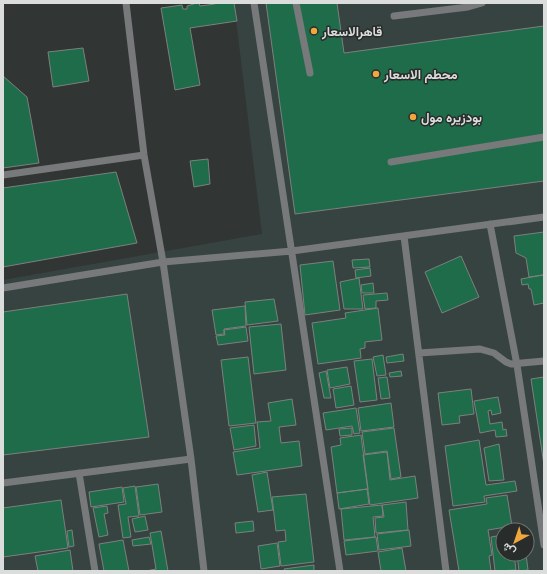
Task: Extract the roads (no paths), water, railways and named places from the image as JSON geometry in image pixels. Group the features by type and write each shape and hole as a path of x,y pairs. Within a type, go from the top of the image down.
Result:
{"lane":[{"path":"126,3 144,155 163,262 191,459 204,571"},
{"path":"254,3 340,571"},
{"path":"296,3 310,73"},
{"path":"394,16 468,7 482,3"},
{"path":"391,162 544,137"},
{"path":"3,175 144,155"},
{"path":"3,288 163,262 292,251 544,217"},
{"path":"490,224 516,365 544,545"},
{"path":"404,236 446,571"},
{"path":"419,353 480,349 494,353 506,362 516,365 544,361"},
{"path":"3,483 191,459"},
{"path":"79,473 95,571"}],"place":[{"name":"قاهرالاسعار","path":"314,31"},
{"name":"محطم الاسعار","path":"376,74"},
{"name":"بودزيره مول","path":"413,117"}]}
